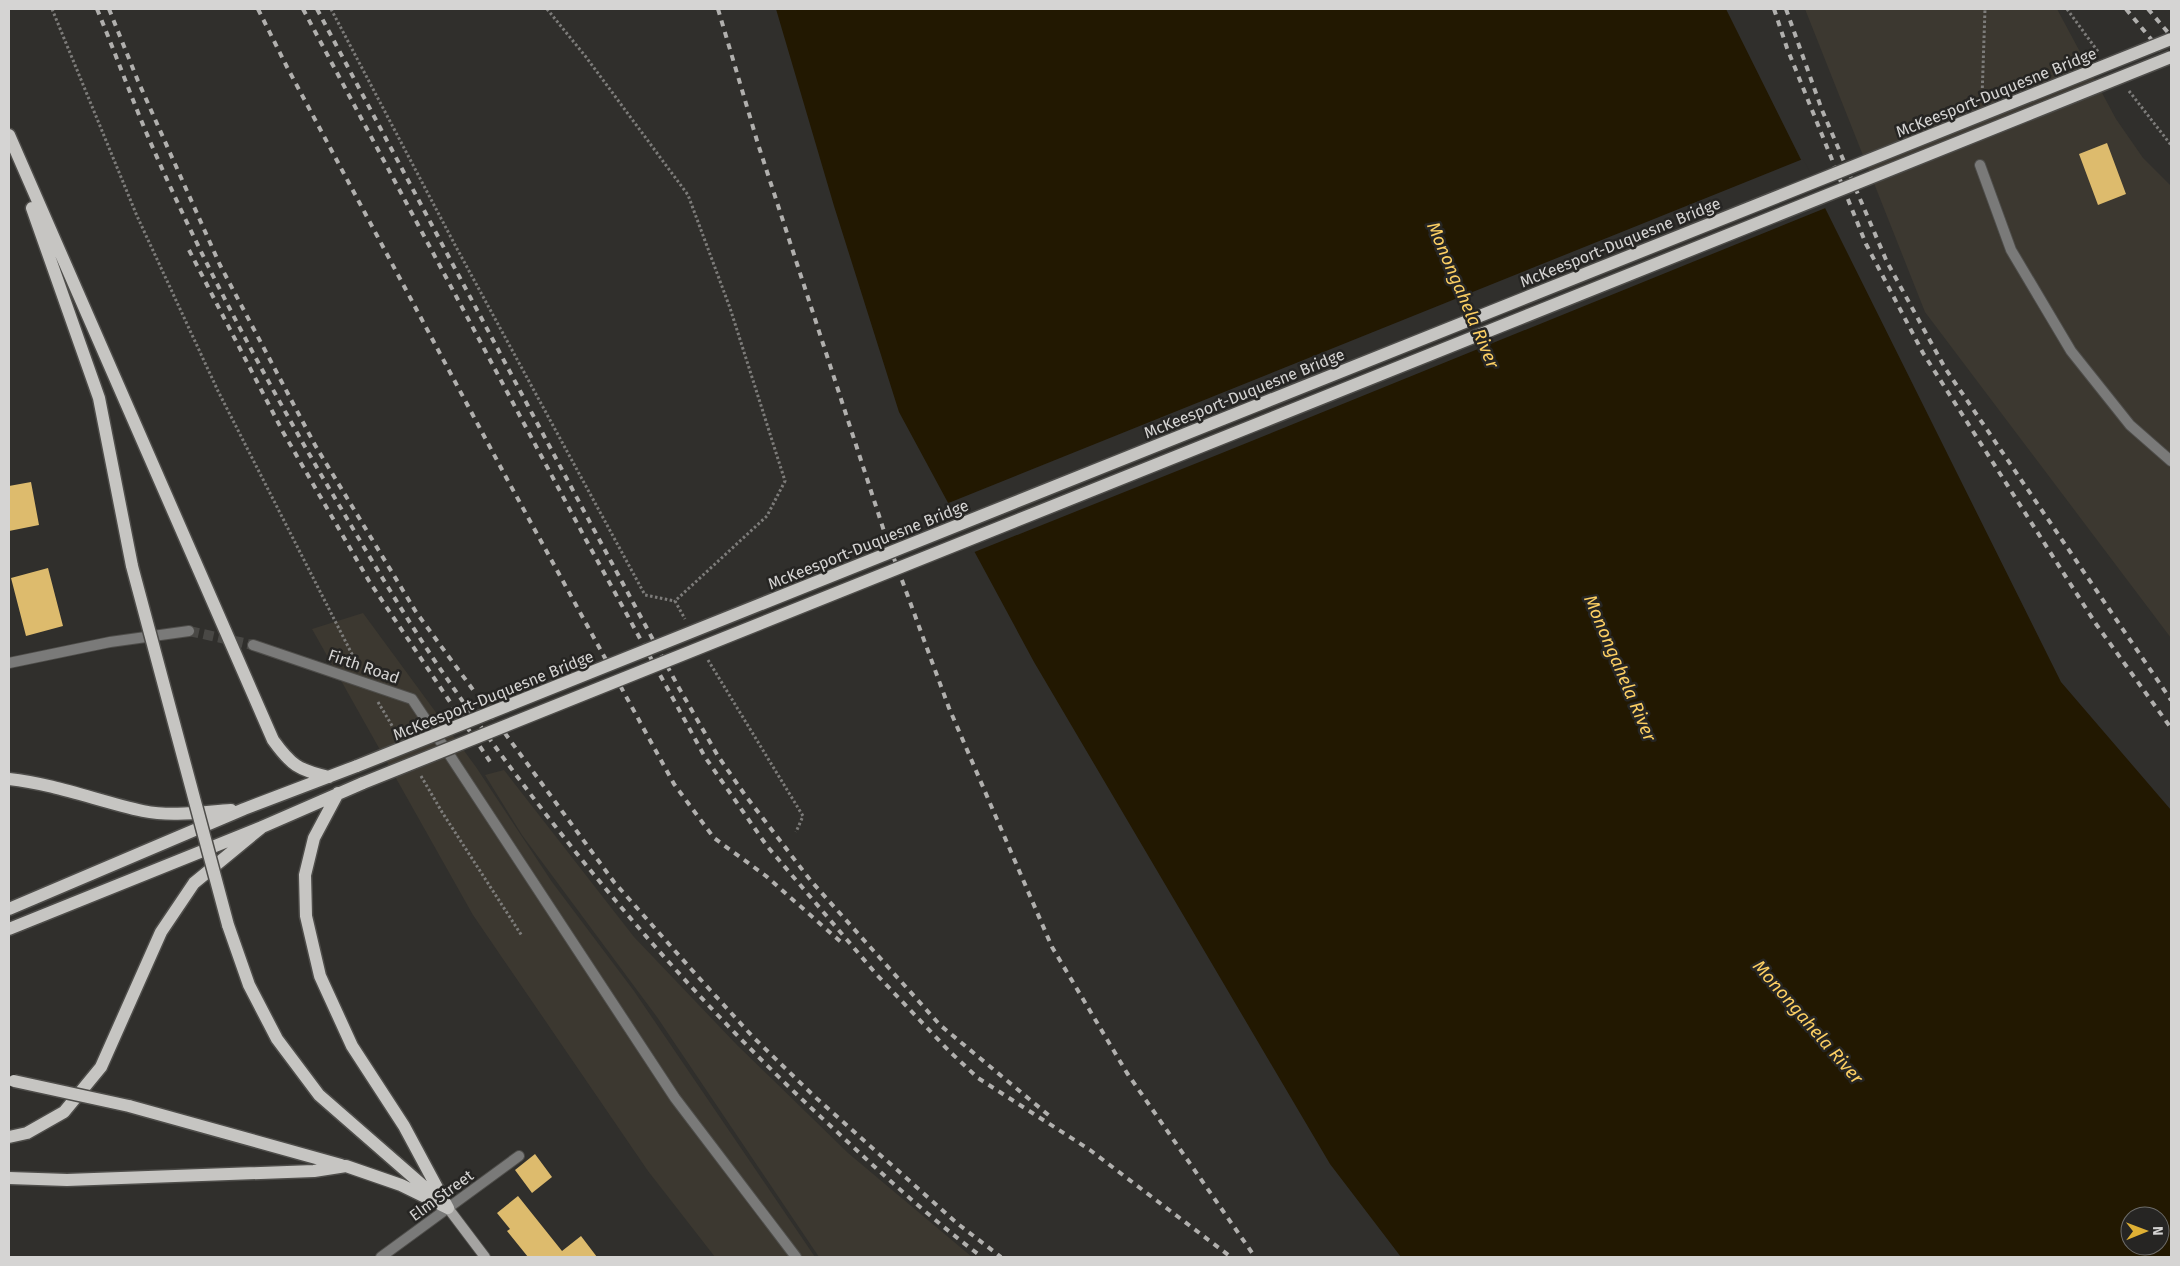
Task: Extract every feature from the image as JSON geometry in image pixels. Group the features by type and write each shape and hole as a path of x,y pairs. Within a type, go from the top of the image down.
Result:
{"main road":[{"name":"McKeesport-Duquesne Bridge","path":"244,809 357,766 2171,39"},
{"name":"McKeesport-Duquesne Bridge","path":"262,827 363,782 2171,57"},
{"path":"9,135 273,740 289,761 309,773 329,777"},
{"path":"9,141 99,398 132,566 228,925 249,985 277,1038 319,1095 448,1208"},
{"path":"9,779 38,782 145,811 180,814 244,809"},
{"path":"338,793 314,838 305,875 306,916 320,976 352,1046 404,1126 448,1208 485,1257"},
{"path":"9,909 244,809"},
{"path":"9,929 262,827"},
{"path":"9,1137 27,1133 64,1112 101,1067 161,932 188,891 194,883 220,860 262,827"},
{"path":"12,1080 129,1106 346,1166 401,1185 448,1208"},
{"path":"9,1178 67,1180 314,1170 346,1166"}],"street":[{"path":"1980,165 2011,250 2071,351 2130,425 2171,461"},
{"path":"9,663 110,642 189,631"},
{"name":"Firth Road","path":"253,645 412,699 675,1098 796,1257"},
{"name":"Elm Street","path":"382,1257 519,1156"}],"path":[{"path":"52,9 137,216 214,382 367,683 402,743"},
{"path":"331,9 455,245 645,595 675,601 688,624"},
{"path":"547,9 586,57 688,195 730,308 785,480 767,516 675,601"},
{"path":"1982,106 1985,9"},
{"path":"706,656 803,816 796,832"},
{"path":"417,769 442,812 522,936"}],"shaded area":[{"path":"1805,9 2057,9 2116,119 2143,158 2171,186 2171,638 1925,312"},
{"path":"363,613 476,767 552,882 634,991 815,1257 715,1257 648,1171 473,915 312,629"},
{"path":"504,770 634,937 737,1045 848,1153 972,1257 819,1257 657,1017 522,835 485,775"}],"water":[{"name":"Monongahela River","path":"776,9 1726,9 2061,682 2171,810 2171,1257 1401,1257 1330,1164 1034,662 899,412 834,206"}],"pier":[{"path":"1803,159 1828,207 1217,455 972,553 946,504"}],"building":[{"path":"2107,143 2126,194 2098,205 2079,154"},
{"path":"31,482 39,525 9,531 9,486"},
{"path":"48,568 63,626 26,636 11,578"},
{"path":"535,1154 552,1177 532,1193 515,1170"},
{"path":"518,1196 562,1251 581,1236 597,1257 528,1257 507,1231 510,1229 497,1213"}],"tunnel":[{"path":"189,631 253,645"}],"railway":[{"path":"97,9 146,132 186,221 252,351 323,478 385,582 450,683 537,802 583,861 679,973 729,1027 870,1163 982,1257"},
{"path":"109,9 138,81 220,265 315,445 416,612 614,882 691,969 753,1037 815,1097 958,1224 1001,1257"},
{"path":"258,9 287,67 507,479 674,784 714,838 766,876 842,943"},
{"path":"303,9 585,538 705,757 767,846 877,975 949,1051 978,1078 1090,1150 1231,1257"},
{"path":"317,9 585,513 679,688 718,756 745,795 811,881 940,1025 1052,1118"},
{"path":"718,9 758,144 885,534 949,708 1052,947 1127,1073 1255,1257"},
{"path":"1774,9 1787,48 1866,244 1923,353 2096,624 2171,728"},
{"path":"1786,9 1822,110 1887,262 1945,368 2171,700"},
{"path":"2126,9 2171,63"},
{"path":"2148,9 2171,36"},
{"path":"189,250 283,432 369,581 491,763"}]}
